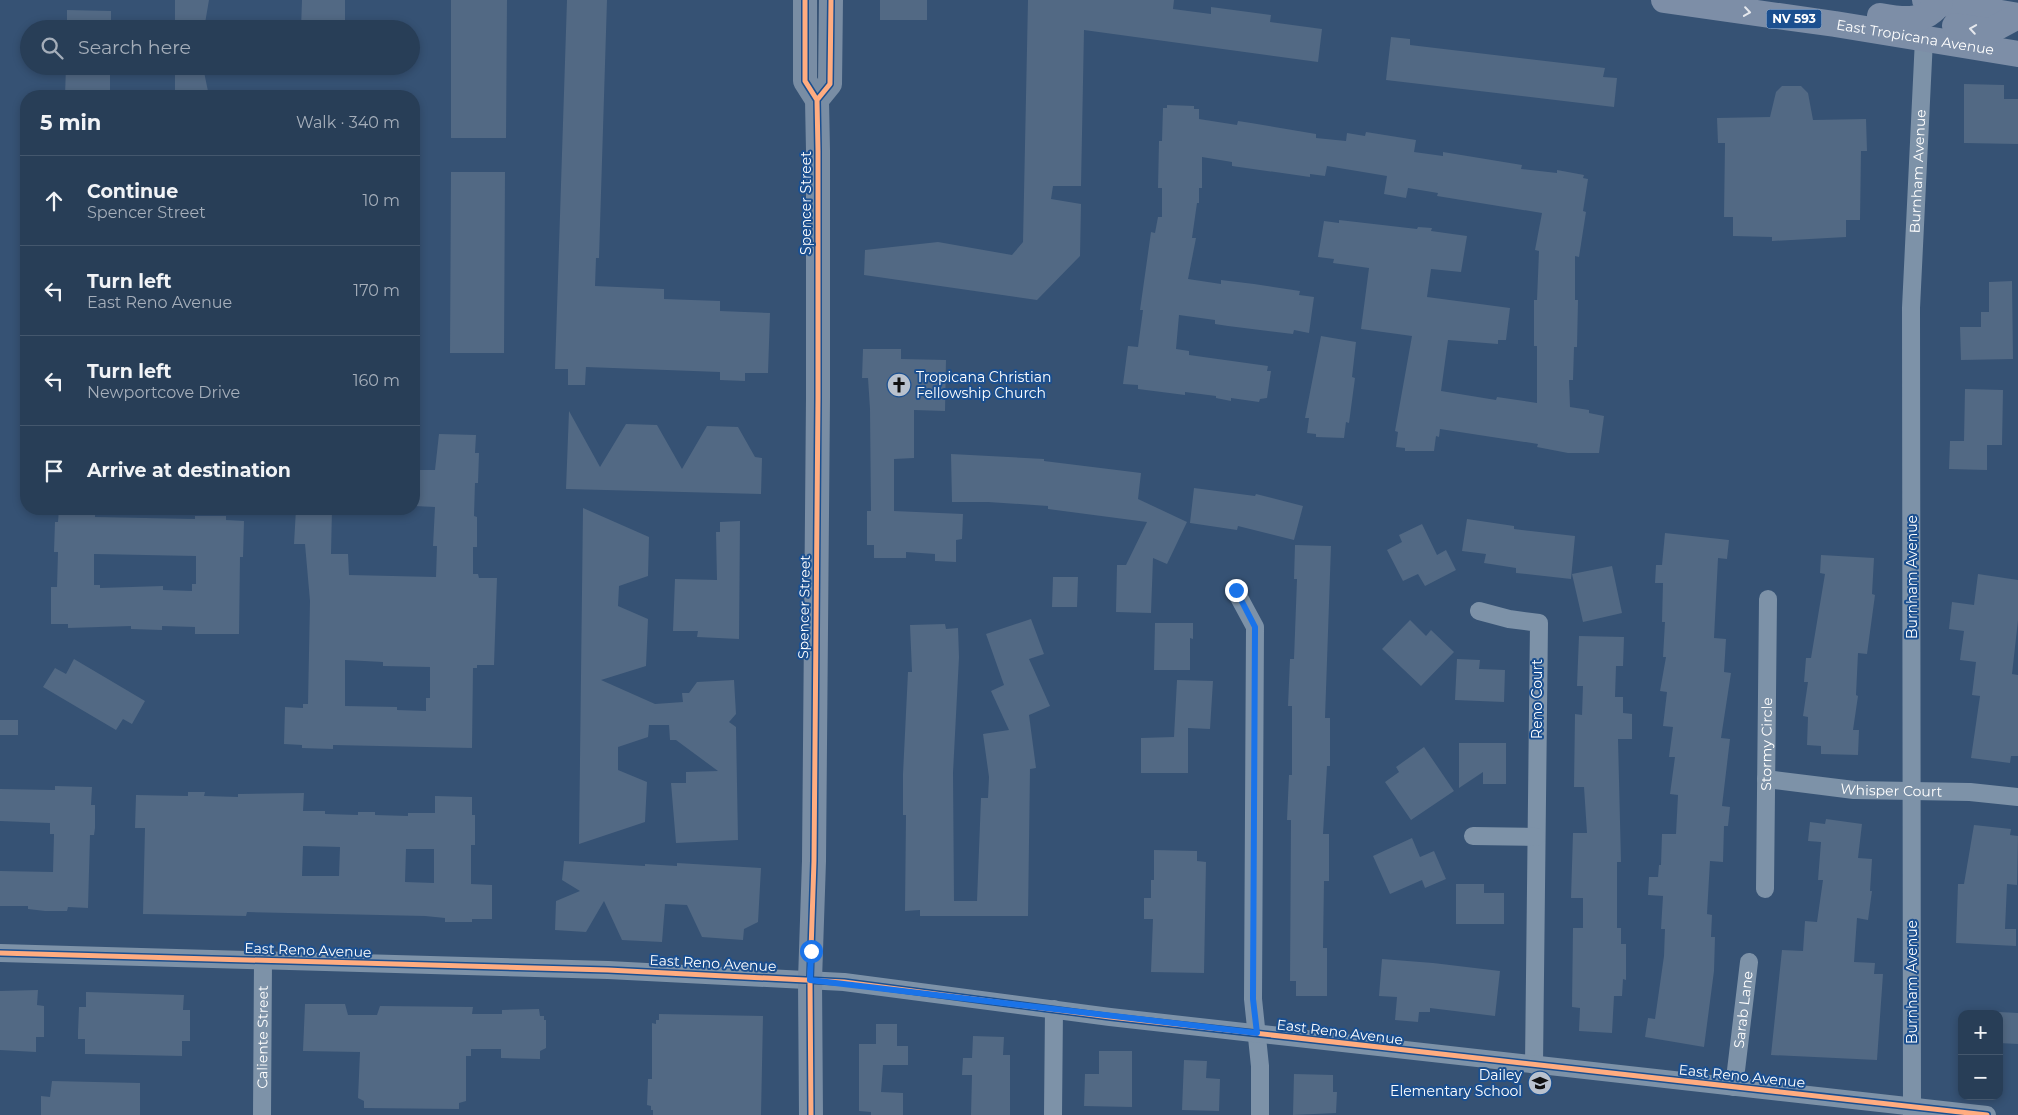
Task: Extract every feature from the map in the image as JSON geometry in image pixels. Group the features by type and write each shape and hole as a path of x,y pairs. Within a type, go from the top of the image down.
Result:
{"main road":[{"name":"East Tropicana Avenue","path":"1664,0 1835,24 2018,54"},
{"path":"1835,24 1865,14 1903,20 1922,18 1934,12 1932,1 2018,16"},
{"path":"1924,39 1927,30 1937,25 1990,31 2018,16"}],"street":[{"path":"805,0 805,82 818,100"},
{"name":"Spencer Street","path":"811,1115 810,980 818,398 818,100 830,84 831,0"},
{"name":"Burnham Avenue","path":"1912,1110 1911,308 1924,39"},
{"path":"1236,590 1255,627 1253,999 1260,1066 1260,1115"},
{"name":"Stormy Circle","path":"1765,889 1768,599"},
{"name":"Reno Court","path":"1479,611 1509,619 1538,623 1534,1065"},
{"name":"Whisper Court","path":"1766,779 1854,790 1970,792 2018,797"},
{"path":"1473,836 1536,837"},
{"name":"East Reno Avenue","path":"0,953 601,970 810,980 1734,1087 1912,1110 1987,1115"},
{"name":"Caliente Street","path":"262,1115 263,960"},
{"name":"Sarab Lane","path":"1734,1087 1749,962"},
{"path":"1053,1115 1054,1009"}],"building":[{"path":"175,0 209,0 206,20 175,20"},
{"path":"302,0 345,0 345,20 301,20"},
{"path":"451,0 507,0 506,138 451,138"},
{"path":"567,0 607,0 599,258 596,258 595,286 664,289 664,299 720,301 720,311 770,313 768,373 745,373 745,381 720,380 720,372 586,367 585,385 568,385 568,369 555,369"},
{"path":"880,0 927,0 927,20 880,20"},
{"path":"1028,0 1174,0 1173,9 1211,14 1211,7 1271,15 1270,22 1322,29 1318,62 1084,30 1081,186 1053,186 1051,199 1081,204 1080,256 1037,300 864,275 865,250 938,242 1012,255 1023,242"},
{"path":"67,10 111,11 111,20 67,20"},
{"path":"1391,37 1410,39 1410,45 1605,68 1603,77 1617,78 1614,107 1386,80"},
{"path":"66,75 110,75 110,90 65,90"},
{"path":"175,75 205,75 208,90 175,90"},
{"path":"1964,84 2004,85 2004,99 2018,99 2018,144 1964,143"},
{"path":"1782,86 1801,86 1808,93 1813,120 1866,119 1867,151 1861,151 1860,220 1846,220 1846,237 1772,241 1772,237 1733,236 1733,217 1724,217 1725,143 1718,143 1717,118 1770,117 1776,92"},
{"path":"1167,105 1194,106 1194,109 1199,109 1199,119 1237,125 1238,121 1316,134 1316,138 1346,141 1347,133 1365,136 1366,132 1416,140 1414,152 1443,156 1443,152 1522,165 1521,169 1557,173 1557,170 1584,175 1583,178 1588,179 1583,211 1586,212 1579,257 1575,256 1575,300 1578,300 1577,347 1574,347 1573,380 1569,380 1570,407 1589,410 1589,413 1604,416 1599,453 1568,453 1537,447 1538,444 1440,429 1439,437 1436,436 1434,451 1405,451 1405,448 1396,447 1398,432 1395,431 1412,336 1361,329 1369,268 1333,263 1334,259 1318,257 1324,221 1339,223 1339,220 1417,229 1418,227 1432,228 1431,231 1467,236 1461,272 1431,269 1427,297 1510,308 1506,340 1498,340 1498,344 1448,340 1441,391 1496,400 1497,397 1537,403 1537,346 1534,346 1534,300 1537,300 1539,251 1535,250 1542,213 1437,196 1438,193 1408,188 1406,198 1384,194 1387,176 1327,166 1325,176 1310,174 1310,177 1232,166 1232,162 1202,157 1202,188 1199,188 1199,203 1197,203 1192,238 1196,238 1188,279 1221,284 1221,280 1254,284 1300,291 1299,295 1314,297 1309,333 1294,330 1293,334 1228,326 1215,324 1215,320 1179,315 1176,349 1189,351 1189,355 1268,366 1267,371 1271,371 1267,398 1260,399 1259,402 1231,398 1231,401 1216,398 1216,396 1185,392 1185,395 1138,389 1138,385 1123,384 1128,346 1138,347 1143,310 1140,310 1151,232 1155,233 1158,217 1162,217 1162,188 1158,188 1159,141 1162,141 1163,108 1167,108"},
{"path":"451,172 505,172 504,353 450,353"},
{"path":"2012,281 2013,359 1961,360 1960,327 1981,327 1981,312 1989,312 1989,282"},
{"path":"1321,336 1356,342 1352,377 1355,378 1349,423 1346,422 1344,438 1316,437 1316,434 1307,433 1309,418 1305,418"},
{"path":"863,349 901,349 901,359 946,360 945,411 914,410 914,458 894,459 894,511 963,514 962,539 956,540 956,562 935,561 935,554 906,552 906,558 874,558 874,545 867,545 867,511 871,511 870,409 868,378 862,378"},
{"path":"1965,389 2003,390 2002,445 1987,445 1987,470 1949,469 1950,441 1964,441"},
{"path":"569,411 600,467 626,424 657,425 682,469 707,426 738,427 755,457 762,458 761,494 566,489"},
{"path":"439,434 476,435 475,453 479,453 478,483 475,483 474,516 477,517 477,547 473,547 473,574 478,574 479,578 497,578 494,665 477,665 477,668 473,668 472,748 333,745 333,749 302,748 302,745 284,744 285,707 303,708 303,704 308,704 310,601 305,544 294,544 296,515 332,515 331,554 348,554 349,575 436,577 437,546 433,546 435,507 420,506 420,470 435,470","holes":["345,660 383,662 383,666 430,667 430,698 426,698 426,711 397,710 397,707 345,706"]},
{"path":"951,454 1044,459 1044,461 1141,473 1138,499 1187,522 1167,564 1153,558 1151,613 1116,612 1117,565 1126,565 1147,522 1048,509 1048,506 952,502"},
{"path":"1194,488 1255,496 1256,494 1303,506 1294,540 1238,526 1237,530 1190,523"},
{"path":"583,508 649,537 648,576 619,586 618,606 648,619 646,666 601,680 655,704 683,702 682,693 689,693 697,682 734,680 736,714 729,722 736,727 738,840 676,843 671,783 686,783 686,772 718,771 676,740 670,740 669,725 649,725 648,737 618,747 618,770 647,782 645,822 579,844"},
{"path":"59,515 195,519 195,516 226,516 226,520 244,521 243,557 240,557 239,634 195,634 195,627 162,626 162,630 131,629 131,626 68,628 68,624 51,624 51,587 57,587 58,552 54,552 55,522 58,522","holes":["94,554 196,556 196,584 192,584 192,591 163,590 163,586 100,588 100,585 94,585"]},
{"path":"1467,519 1514,526 1514,529 1575,536 1571,579 1516,573 1516,568 1484,563 1486,554 1462,551"},
{"path":"740,521 739,639 697,637 698,631 673,631 675,579 717,580 716,532 720,532 720,522"},
{"path":"1422,524 1437,555 1446,550 1456,570 1425,586 1418,574 1403,581 1387,550 1402,542 1399,535"},
{"path":"1665,533 1729,540 1727,559 1718,558 1714,638 1726,639 1724,672 1731,673 1721,738 1730,739 1722,806 1730,807 1728,826 1724,826 1723,862 1710,861 1707,914 1712,915 1711,937 1715,937 1714,971 1704,1047 1645,1037 1648,1018 1655,1019 1664,956 1665,929 1661,929 1663,896 1648,895 1649,877 1658,877 1659,865 1661,865 1662,834 1676,834 1678,795 1670,794 1675,757 1669,757 1673,727 1663,726 1667,692 1660,691 1666,657 1663,657 1665,622 1662,622 1663,583 1655,583 1656,565 1662,565"},
{"path":"1295,545 1331,546 1325,718 1330,718 1330,766 1327,766 1323,834 1329,834 1329,881 1324,881 1323,948 1327,948 1327,996 1296,996 1296,981 1290,981 1291,820 1287,820 1289,775 1292,775 1292,706 1288,706 1290,659 1294,659 1297,579 1294,579"},
{"path":"1821,555 1874,558 1872,594 1875,595 1867,654 1858,653 1856,695 1858,696 1853,730 1859,730 1858,755 1821,754 1821,746 1807,745 1808,717 1803,716 1808,682 1804,682 1806,658 1811,658 1825,574 1820,573"},
{"path":"1612,566 1622,613 1583,622 1572,574"},
{"path":"1978,574 2018,580 2018,620 2012,674 2018,675 2018,756 2011,756 2010,763 1971,758 1980,696 1972,695 1976,662 1960,660 1964,631 1949,629 1952,602 1974,605"},
{"path":"1053,577 1078,577 1077,607 1052,607"},
{"path":"1031,619 1044,654 1029,659 1050,706 1029,715 1036,768 1030,769 1028,916 920,916 920,910 905,911 906,815 903,815 903,774 908,672 912,672 910,625 945,624 946,629 958,628 959,657 953,773 954,901 977,901 981,798 988,798 989,777 983,734 1009,730 991,691 1004,685 986,634"},
{"path":"1410,620 1426,636 1431,630 1454,652 1421,686 1382,649"},
{"path":"1155,623 1193,623 1193,639 1190,638 1190,670 1154,670"},
{"path":"1579,636 1624,637 1623,666 1616,666 1615,697 1623,697 1623,713 1632,714 1632,739 1618,739 1621,862 1617,862 1617,928 1621,928 1621,944 1626,944 1626,980 1623,979 1622,996 1614,996 1612,1033 1579,1031 1580,1008 1572,1007 1573,928 1583,928 1583,898 1571,898 1573,833 1587,833 1584,787 1574,787 1575,714 1582,715 1583,686 1577,686"},
{"path":"74,659 145,701 132,724 123,719 116,730 43,687 55,668 66,674"},
{"path":"1457,659 1480,660 1479,669 1505,670 1504,702 1455,700"},
{"path":"1177,680 1213,681 1210,729 1188,728 1188,773 1141,773 1141,738 1174,737"},
{"path":"0,720 18,720 18,735 0,735"},
{"path":"1459,743 1506,743 1506,784 1483,784 1483,772 1459,788"},
{"path":"1424,747 1454,791 1411,820 1385,782 1399,772 1396,767"},
{"path":"55,786 92,787 91,805 95,805 95,828 94,835 90,835 88,908 68,907 67,911 45,911 28,909 28,906 0,906 0,871 53,872 54,834 50,834 50,823 0,821 0,789 55,790"},
{"path":"188,792 205,792 204,796 238,797 238,794 304,793 303,811 325,811 325,814 358,815 358,812 375,812 375,815 408,816 408,813 435,813 435,796 472,797 472,815 475,815 475,845 471,845 471,884 492,885 492,919 472,919 472,922 445,922 445,918 425,916 247,912 246,916 143,914 145,828 135,828 136,795 188,796","holes":["303,846 340,847 339,876 302,876","406,849 434,849 434,883 405,882"]},
{"path":"1826,819 1862,824 1858,858 1872,859 1870,891 1872,891 1868,920 1857,918 1854,962 1875,963 1874,974 1883,974 1877,1060 1771,1055 1782,950 1803,951 1805,921 1817,922 1823,880 1818,880 1821,842 1808,841 1810,822 1825,824"},
{"path":"1974,825 2011,829 2010,835 2018,836 2017,885 2007,884 2005,929 2016,929 2016,946 1956,943 1958,884 1964,884"},
{"path":"1412,838 1420,857 1434,851 1446,879 1425,888 1422,880 1390,894 1373,856"},
{"path":"1154,850 1197,851 1197,861 1206,862 1204,973 1151,972 1153,919 1144,919 1144,898 1151,898 1151,880 1154,880"},
{"path":"564,861 645,866 645,864 677,866 677,863 761,868 758,922 744,929 743,940 702,937 687,905 665,904 662,942 622,940 604,901 586,932 555,930 556,901 580,891 562,880"},
{"path":"1456,884 1484,884 1484,893 1504,893 1504,924 1456,924"},
{"path":"1382,959 1500,971 1495,1016 1430,1008 1430,1012 1419,1012 1418,1022 1395,1020 1397,997 1379,996"},
{"path":"38,990 37,1005 44,1006 44,1037 36,1037 36,1052 0,1050 0,991"},
{"path":"86,992 184,995 183,1010 190,1010 190,1041 182,1041 182,1056 85,1054 85,1039 78,1039 78,1032 79,1007 86,1007"},
{"path":"305,1004 345,1004 348,1015 377,1015 380,1006 473,1007 472,1014 502,1014 502,1010 539,1009 540,1016 544,1016 544,1020 546,1020 546,1048 540,1051 540,1059 501,1058 501,1049 471,1049 471,1056 466,1056 466,1101 459,1103 459,1109 364,1108 364,1101 358,1098 360,1052 303,1051"},
{"path":"2003,1012 2018,1013 2018,1044 2003,1043"},
{"path":"659,1014 763,1016 761,1115 653,1115 651,1106 647,1105 648,1079 652,1079 652,1023 656,1024 656,1020 659,1020"},
{"path":"876,1024 897,1024 897,1046 908,1046 908,1065 883,1065 881,1092 903,1093 903,1115 871,1115 871,1112 859,1111 859,1044 876,1044"},
{"path":"973,1036 1004,1037 1003,1055 1010,1055 1010,1115 971,1115 972,1075 962,1075 963,1058 972,1058"},
{"path":"1099,1051 1132,1051 1132,1107 1084,1106 1085,1074 1099,1074"},
{"path":"1184,1060 1207,1061 1206,1078 1220,1079 1219,1111 1182,1110"},
{"path":"1294,1074 1333,1075 1333,1092 1337,1092 1336,1113 1293,1115"},
{"path":"52,1081 140,1083 140,1115 41,1115 41,1096 50,1097"}],"cycle path":[{"path":"805,0 805,81 817,100 818,151 814,861 810,980 811,1115"},
{"path":"817,100 830,84 831,0"},
{"path":"0,953 608,970 844,982 1110,1017 1987,1115"}],"place":[{"name":"Tropicana Christian Fellowship Church","path":"899,385"},
{"name":"Dailey Elementary School","path":"1540,1083"}],"route":[{"path":"811,951 810,980 844,982 1110,1017 1257,1033 1253,999 1255,627 1236,590"}]}
